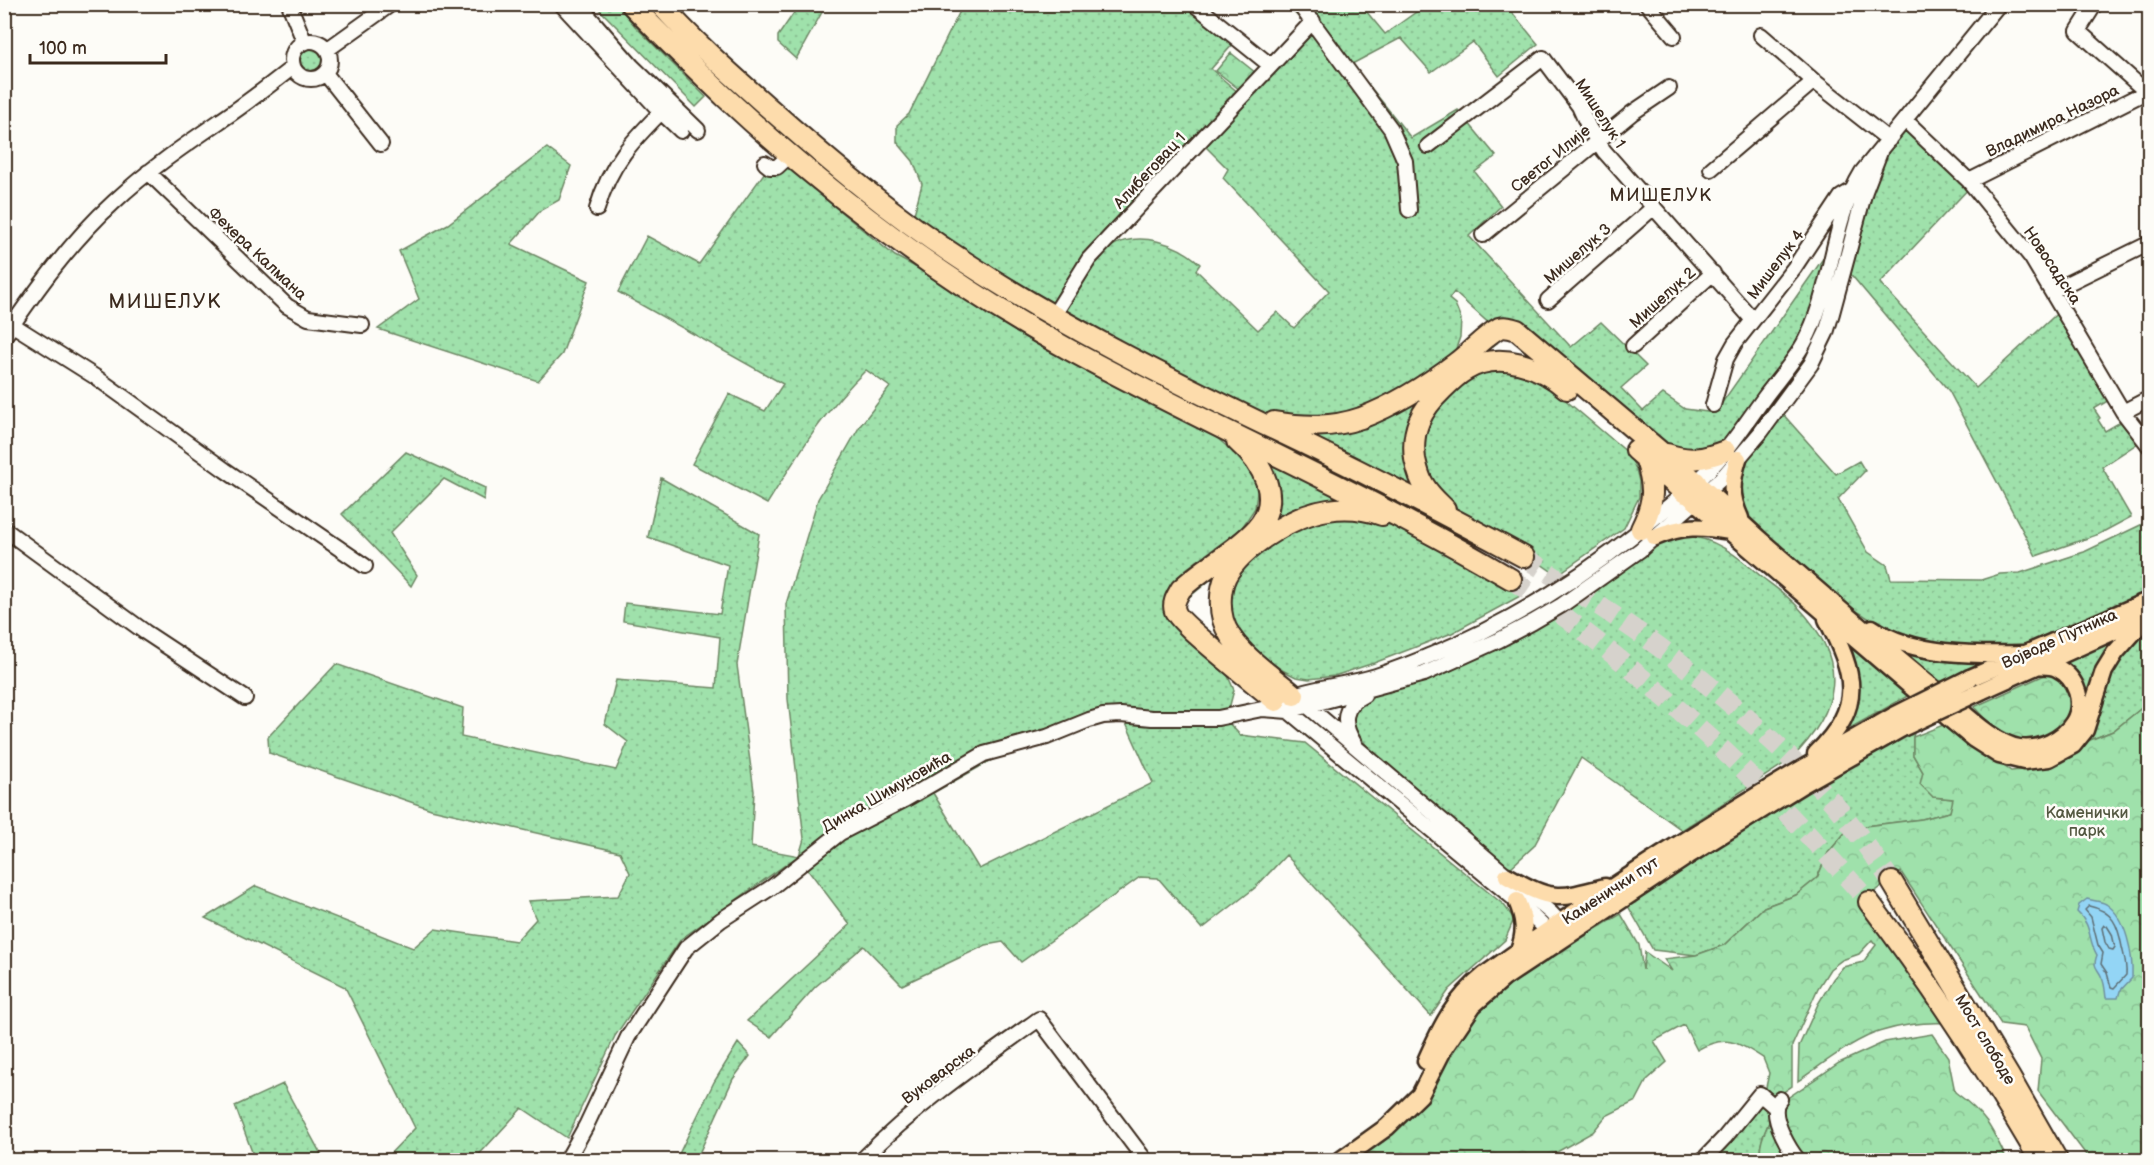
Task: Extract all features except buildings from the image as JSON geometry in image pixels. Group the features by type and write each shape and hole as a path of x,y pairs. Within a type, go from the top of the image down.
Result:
{"highway":[{"path":"632,4 678,53 790,155 903,245 973,292 1069,349 1338,484 1511,579"},
{"path":"660,4 724,68 820,153 914,227 965,262 1047,311 1230,409 1524,556"},
{"path":"1230,409 1299,426 1326,426 1359,418 1407,396 1457,363 1496,331 1505,327 1517,330 1696,492"},
{"path":"1472,528 1444,508 1423,484 1417,468 1414,440 1422,412 1432,399 1467,369 1484,362 1503,360 1534,368 1552,376 1652,454 1693,460 1731,455"},
{"path":"1200,416 1235,439 1254,458 1267,480 1268,506 1256,530 1181,589 1174,609 1176,614 1199,636 1286,704"},
{"path":"1648,533 1648,514 1653,494 1652,454"},
{"path":"1286,704 1235,643 1223,621 1220,601 1228,572 1257,544 1275,532 1306,515 1327,510 1347,508 1376,513 1419,527"},
{"name":"Мост слободе","path":"1892,882 2057,1161"},
{"name":"Мост слободе","path":"1869,902 1970,1046 2040,1161"}],"main road":[{"path":"1731,455 1731,497 1737,527"},
{"path":"1696,492 1825,604 1908,684 1974,739 2000,755 2024,761 2049,758 2073,745 2085,730 2104,671 2115,653 2150,617"},
{"path":"1648,533 1693,526 1737,527"},
{"name":"Војводе Путника","path":"1898,722 2150,600"},
{"path":"1825,604 1880,633 1906,643 1947,652 2029,659 2056,668 2071,677 2078,691 2079,710 2073,723 2056,740 2036,748 2018,748 2001,742 1825,604"},
{"path":"1800,771 1837,731 1849,702 1851,685 1849,668 1825,604"},
{"name":"Војводе Путника","path":"2029,659 2150,617"},
{"name":"Каменички пут","path":"1341,1161 1387,1127 1420,1095 1444,1048 1473,1005 1617,884 1800,771 1898,722"},
{"name":"Каменички пут","path":"1387,1127 1416,1082 1442,1026 1468,989 1519,951 1559,932 1638,888 1898,722"},
{"path":"1507,876 1541,894 1556,897 1577,895 1617,884"},
{"path":"1517,901 1524,916 1525,926 1519,951"}],"street":[{"path":"289,4 304,41"},
{"path":"328,49 391,4"},
{"path":"561,4 665,108 698,130"},
{"path":"578,4 632,66 681,131"},
{"path":"1194,4 1270,65"},
{"path":"1299,4 1391,129 1405,161 1409,210"},
{"path":"1647,4 1674,36"},
{"path":"1286,704 1379,687 1424,674 1499,640 1533,622 1593,584 1696,492 1782,403 1811,364 1819,350 1833,313 1865,191 1880,152 1999,4"},
{"path":"2095,4 2078,31 2148,92"},
{"name":"Алибеговац 1","path":"1047,311 1089,259 1312,21"},
{"path":"1761,34 1814,81 1889,140"},
{"path":"304,41 317,41 328,49 331,62 325,74 308,79 297,73 293,67 291,61 294,49 304,41"},
{"name":"Мишелук 1","path":"1428,146 1543,58 1579,106 1597,141 1753,320"},
{"path":"4,337 21,311 76,242 111,204 148,172 293,67"},
{"path":"325,74 381,144"},
{"path":"1711,169 1814,81"},
{"name":"Светог Илије","path":"1483,235 1632,113 1669,88"},
{"name":"Владимира Назора","path":"1969,181 2148,92"},
{"path":"597,209 603,188 619,158 665,108"},
{"name":"Новосадска","path":"1905,120 1969,181 2031,257 2123,412 2150,447"},
{"name":"Мишелук 4","path":"1713,405 1726,358 1794,268 1841,198 1852,191 1862,172 1880,152"},
{"path":"765,163 777,166 790,155"},
{"name":"Фехера Калмана","path":"148,172 287,306 308,318 362,326"},
{"path":"1731,455 1808,335 1819,307 1852,191"},
{"name":"Мишелук 3","path":"1548,300 1654,207"},
{"path":"2052,291 2150,243"},
{"name":"Мишелук 2","path":"1633,346 1713,273"},
{"path":"13,325 97,378 225,470 365,566"},
{"path":"2123,412 2150,398"},
{"path":"4,529 145,632 245,698"},
{"path":"1286,704 1376,676 1431,656 1472,637 1522,611 1648,533"},
{"path":"1358,750 1346,728 1347,710 1358,698 1379,687"},
{"path":"1286,704 1358,750 1507,876 1559,932"},
{"path":"1286,704 1517,901 1559,932"},
{"name":"Динка Шимуновића","path":"567,1161 628,1036 686,948 721,920 772,887 840,833 906,799 984,754 1047,737 1089,720 1121,715 1152,718 1218,718 1286,704"},
{"name":"Вуковарска","path":"862,1161 924,1103 1039,1020 1145,1161"},
{"path":"1703,1161 1760,1094 1778,1103 1781,1130 1791,1153 1798,1161"}],"green space":[{"path":"800,4 826,5 796,59 778,43 778,36"},
{"path":"595,5 617,5 706,97 696,107"},
{"path":"648,5 654,5 839,178 1250,428 1458,534 1455,538 1071,340 918,245 836,182 712,72"},
{"path":"963,5 1182,5 1233,44 1211,69 1240,94 1303,22 1287,5 1361,5 1385,34 1426,5 1469,5 1476,13 1486,5 1506,5 1538,44 1499,76 1473,42 1431,72 1401,38 1352,64 1411,138 1458,110 1496,156 1475,172 1501,206 1469,236 1571,347 1601,322 1646,366 1621,388 1643,411 1663,394 1685,409 1715,413 1829,250 1813,306 1797,343 1743,419 1717,447 1690,455 1666,451 1517,320 1507,319 1492,326 1454,292 1449,299 1455,304 1461,319 1460,337 1453,357 1404,393 1324,421 1271,416 1252,410 1065,311 1085,276 1104,251 1121,242 1145,239 1158,241 1181,250 1200,264 1196,270 1258,330 1277,312 1294,328 1329,291 1223,178 1228,169 1195,136 1130,206 1116,226 1102,235 1083,255 1052,303 969,253 914,214 922,184 913,161 897,142 897,125 909,114"},
{"path":"311,43 323,48 328,60 323,72 311,77 299,72 294,60 299,48"},
{"path":"1231,53 1256,73 1240,90 1216,71"},
{"path":"1906,125 1971,186 1880,283 1976,388 2064,307 2116,396 2094,409 2100,418 2098,420 2105,431 2129,417 2144,439 2102,467 2131,517 2099,534 2036,556 1949,391 1848,271 1883,153"},
{"path":"547,148 571,166 559,200 541,210 511,244 589,281 562,354 538,381 378,329 419,299 399,251 448,224"},
{"path":"775,158 895,256 934,277 1007,325 1209,431 1245,462 1258,484 1255,508 1241,529 1186,569 1168,596 1224,667 1234,690 1226,720 1240,735 1305,743 1504,905 1514,919 1505,940 1449,990 1431,1016 1286,855 1256,887 1202,929 1158,878 1140,877 1021,962 1003,942 986,945 902,985 864,946 815,987 771,1037 747,1021 850,925 798,856 681,939 615,1036 567,1138 522,1108 474,1160 384,1160 415,1128 345,987 205,918 256,886 413,948 435,929 516,941 536,919 528,901 618,896 630,873 620,852 431,809 269,753 268,737 336,664 463,708 461,737 616,770 628,742 605,724 616,680 716,688 720,637 623,621 625,603 720,614 728,565 648,537 661,478 759,534 737,665 754,791 751,847 799,856 804,839 788,699 786,604 818,499 860,426 890,387 866,370 825,417 767,504 692,464 729,394 765,411 783,384 618,292 647,236 699,264","holes":["1124,719 1153,783 979,869 933,793 999,756 1100,722"]},
{"path":"1860,192 1824,324 1808,356 1740,447 1736,446 1804,354 1821,322 1852,207"},
{"path":"1493,339 1497,343 1430,393 1413,418 1420,493 1304,435 1359,426"},
{"path":"1517,368 1550,387 1628,453 1639,481 1639,497 1624,528 1557,575 1445,504 1426,481 1421,424 1469,373"},
{"path":"1781,412 1836,474 1859,461 1865,471 1838,499 1868,552 1887,565 1891,579 1981,580 2000,574 2020,573 2084,552 2149,521 2149,596 2016,648 1949,646 1908,638 1884,628 1828,593 1751,527 1733,485 1734,474"},
{"path":"1256,450 1359,505 1290,515 1188,598 1185,595 1273,510"},
{"path":"406,452 485,488 484,500 444,479 390,533 417,575 411,586 342,514"},
{"path":"1325,515 1376,520 1417,534 1522,595 1452,633 1374,663 1334,676 1309,679 1296,677 1282,670 1246,644 1233,625 1229,593 1237,576 1251,559 1280,535"},
{"path":"1741,528 1971,725 1995,742 2015,751 2041,751 2058,743 2071,732 2080,717 2084,702 2082,686 2073,672 2056,661 2122,634 2106,656 2093,680 2085,718 2071,738 2051,751 2040,754 2016,755 2005,752 1971,730 1739,531"},
{"path":"1683,536 1717,544 1786,595 1815,627 1826,647 1832,666 1833,685 1829,704 1820,723 1790,760 1682,830 1581,758 1534,846 1509,869 1376,757 1360,737 1354,722 1354,714 1357,707 1364,701 1420,671 1594,590 1658,545"},
{"path":"2149,627 2149,702 2113,731 2085,742 2103,688 2125,649"},
{"path":"1850,643 1913,693 1843,732 1854,708 1859,689 1859,679"},
{"path":"1893,643 1990,659 1941,682"},
{"path":"2049,673 2062,679 2071,696 2067,716 2046,738 2028,741 2009,737 1994,728 1974,707"},
{"name":"Каменички парк","path":"2149,702 2149,1160 2090,1160 2038,1091 2041,1059 2025,1027 2001,1024 1901,872 1860,903 1947,1023 1906,1026 1872,1034 1798,1081 1799,1046 1818,1004 1843,967 1863,962 1876,945 1872,940 1859,954 1842,960 1830,969 1818,988 1792,1046 1792,1086 1779,1095 1765,1092 1769,1073 1763,1058 1738,1044 1724,1041 1697,1050 1684,1025 1654,1041 1667,1062 1647,1080 1636,1101 1606,1116 1593,1132 1548,1157 1538,1160 1356,1160 1395,1130 1449,1045 1501,985 1621,914 1639,945 1643,970 1645,952 1672,971 1664,959 1696,955 1724,945 1764,907 1796,895 1817,878 1828,853 1849,828 1922,819 1950,812 1953,799 1933,797 1920,784 1923,772 1913,755 1913,737 1943,725 2011,771 2041,768 2063,758 2085,742 2113,731"},
{"path":"1916,725 1913,755 1933,797 1954,799 1950,812 1922,819 1849,828 1828,853 1817,878 1796,895 1764,907 1724,945 1696,955 1653,950 1628,906 1760,813"},
{"path":"1932,1034 1948,1057 1955,1092 1974,1107 1987,1122 2007,1160 1805,1160 1795,1147 1784,1124 1783,1107 1786,1099 1839,1063 1885,1042"},
{"path":"738,1043 750,1056 733,1079 696,1160 676,1160 714,1082"},
{"path":"283,1084 324,1160 255,1160 235,1106"},
{"path":"1761,1100 1773,1113 1761,1142 1761,1160 1710,1160"},
{"path":"1773,1113 1792,1160 1761,1160 1761,1142"}],"water":[{"path":"2087,899 2106,904 2119,918 2124,928 2130,948 2132,978 2120,991 2118,998 2106,998 2103,980 2095,966 2097,955 2088,928 2077,912 2079,905"}],"tunnel":[{"path":"1524,557 1661,648 1754,724 1827,796 1892,882"},
{"path":"1511,579 1608,650 1700,729 1788,814 1869,902"}],"district":[{"name":"МИШЕЛУК","path":"1661,195"},
{"name":"МИШЕЛУК","path":"165,301"}]}
